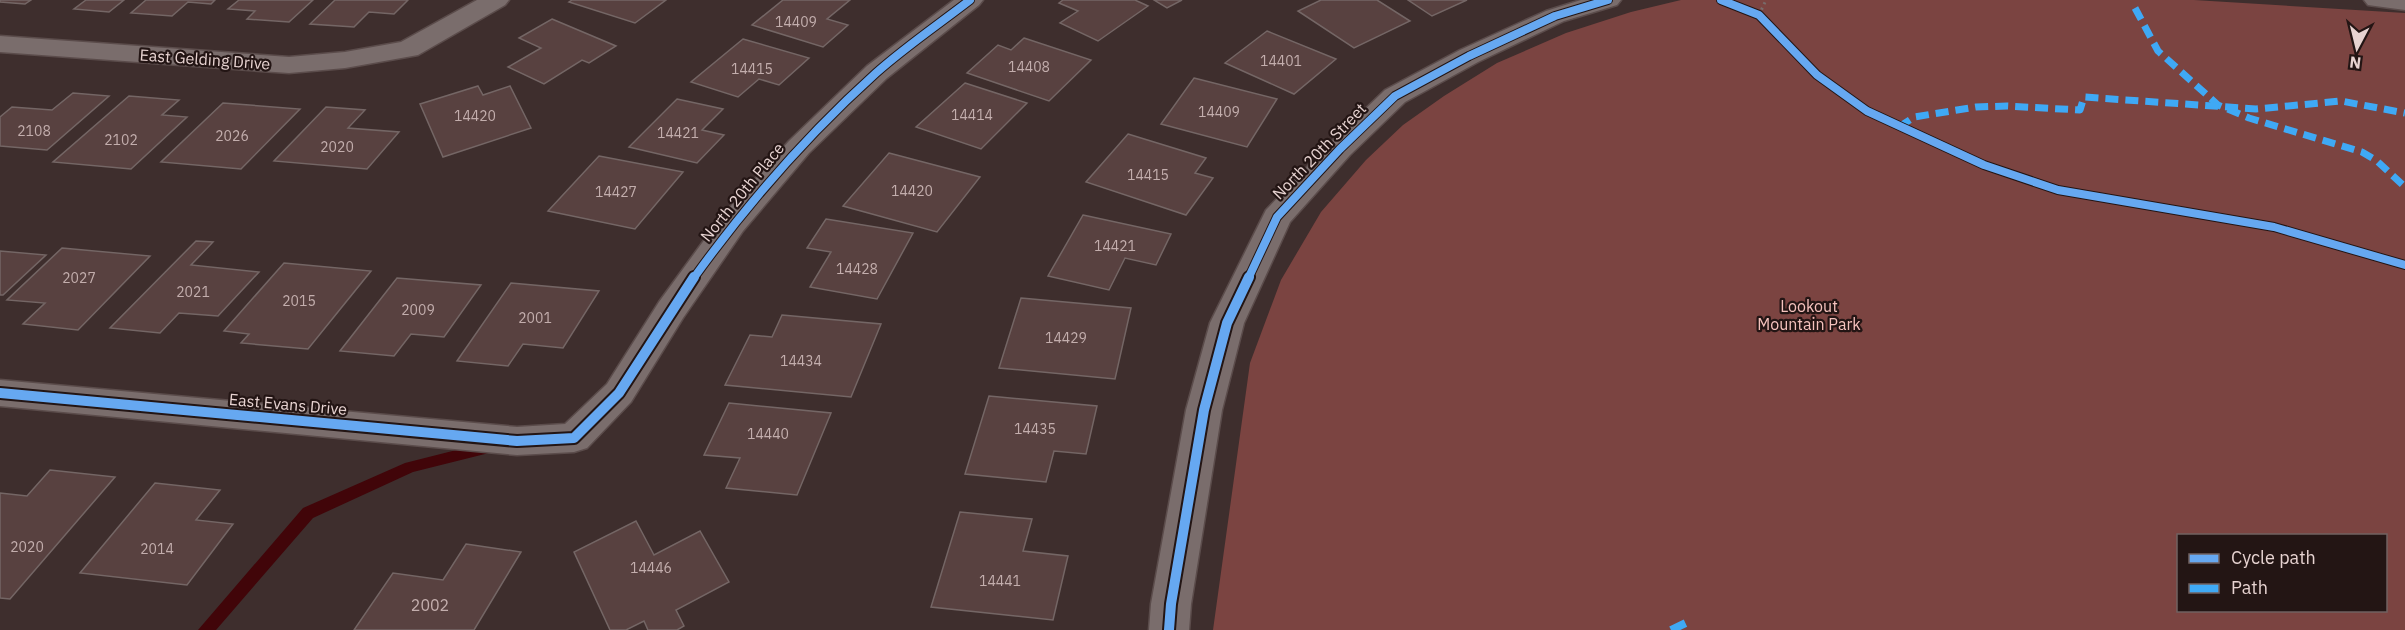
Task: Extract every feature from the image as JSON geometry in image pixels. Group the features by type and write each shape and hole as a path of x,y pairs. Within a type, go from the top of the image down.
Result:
{"street":[{"name":"East Gelding Drive","path":"0,44 289,65 345,60 409,49 496,0"},
{"name":"North 20th Place","path":"574,438 619,393 671,310 732,224 798,147 877,72 968,0"},
{"name":"North 20th Street","path":"1168,630 1204,411 1227,323 1276,217 1340,149 1395,96 1469,56 1555,16 1608,0"},
{"path":"2377,0 2405,2"},
{"name":"East Evans Drive","path":"0,393 517,441 574,438"}],"path":[{"path":"1721,0 1759,15 1817,75 1867,111 1984,165 2058,190 2274,227 2405,265"},
{"path":"1759,15 1766,0"}],"green space":[{"name":"Lookout Mountain Park","path":"1681,0 2194,0 2405,13 2405,630 1213,630 1250,363 1281,280 1321,212 1366,160 1403,125 1497,63 1566,33 1631,12"}],"building":[{"path":"0,0 31,0 25,4 0,2"},
{"path":"86,0 124,0 109,12 74,9"},
{"path":"146,0 215,0 211,4 188,2 172,16 131,13"},
{"path":"239,0 313,0 289,22 247,19 255,11 228,9"},
{"path":"335,0 408,0 394,14 369,12 354,27 310,24"},
{"path":"572,0 666,0 635,23 569,2"},
{"path":"783,0 850,0 827,19 848,25 823,47 752,25"},
{"path":"1063,0 1135,0 1148,6 1098,41 1060,23 1078,11 1059,3"},
{"path":"1154,0 1182,0 1167,8"},
{"path":"1321,0 1377,0 1410,21 1354,48 1298,11"},
{"path":"1408,0 1467,0 1432,16"},
{"path":"552,19 616,46 589,63 582,60 544,84 508,67 541,48 519,38"},
{"path":"1267,31 1336,59 1294,94 1225,63"},
{"path":"1024,38 1091,60 1049,101 967,73 998,45 1011,50"},
{"path":"743,39 809,58 779,85 759,79 738,97 691,82"},
{"path":"1194,78 1277,99 1247,147 1161,124"},
{"path":"965,83 1027,103 981,149 916,127"},
{"path":"478,86 483,95 510,86 531,128 443,157 420,104"},
{"path":"73,93 109,96 47,150 0,146 0,117 12,107 52,110"},
{"path":"129,96 179,100 162,115 187,117 131,169 53,162"},
{"path":"677,99 723,109 702,130 724,135 697,163 629,147"},
{"path":"223,103 300,109 241,169 161,162"},
{"path":"326,107 365,110 348,128 399,132 367,169 274,161"},
{"path":"1128,134 1206,158 1195,173 1213,178 1186,215 1086,182"},
{"path":"889,153 980,177 937,232 843,206"},
{"path":"599,156 683,172 635,229 548,211"},
{"path":"1083,215 1171,234 1156,265 1125,258 1109,290 1048,276"},
{"path":"826,219 913,233 877,299 810,287 831,252 807,248"},
{"path":"196,241 213,242 191,265 259,272 218,316 179,313 160,333 110,328"},
{"path":"62,248 150,256 78,330 23,324 45,303 7,300"},
{"path":"0,251 46,255 3,295 0,295"},
{"path":"284,263 371,271 308,349 241,343 249,334 224,331"},
{"path":"397,278 481,285 444,337 411,334 394,356 340,351"},
{"path":"511,283 599,291 563,348 523,344 508,366 457,361"},
{"path":"1021,298 1131,308 1115,379 999,368"},
{"path":"782,315 881,324 851,397 725,385 750,335 772,337"},
{"path":"989,396 1097,406 1086,454 1054,451 1046,482 965,474"},
{"path":"729,403 831,413 797,495 726,488 740,458 704,455"},
{"path":"50,470 115,477 10,599 0,598 0,493 27,496"},
{"path":"155,483 220,490 196,520 233,524 187,585 80,573"},
{"path":"960,512 1032,519 1023,551 1068,556 1053,620 931,607"},
{"path":"636,521 654,555 700,531 729,582 676,610 684,626 677,630 648,630 644,621 626,630 610,630 574,552"},
{"path":"466,544 521,552 474,630 354,630 393,573 443,580"}],"waterway":[{"path":"206,630 308,513 410,467 492,447"}],"marked path":[{"path":"2135,8 2158,51 2218,105 2249,118 2362,152 2377,161 2405,187"},
{"path":"1899,127 1914,117 1976,107 2007,106 2080,110 2084,97 2256,109 2341,101 2405,113"},
{"path":"1671,630 1692,620"}],"cycle path":[{"path":"0,393 517,441 574,438 619,393 671,310 732,224 799,147 877,72 970,0"},
{"path":"1169,630 1171,604 1204,410 1227,323 1277,217 1340,149 1395,96 1469,56 1555,16 1608,0"},
{"path":"1721,0 1759,15 1817,75 1867,111 1984,165 2058,190 2274,227 2405,265"}]}
